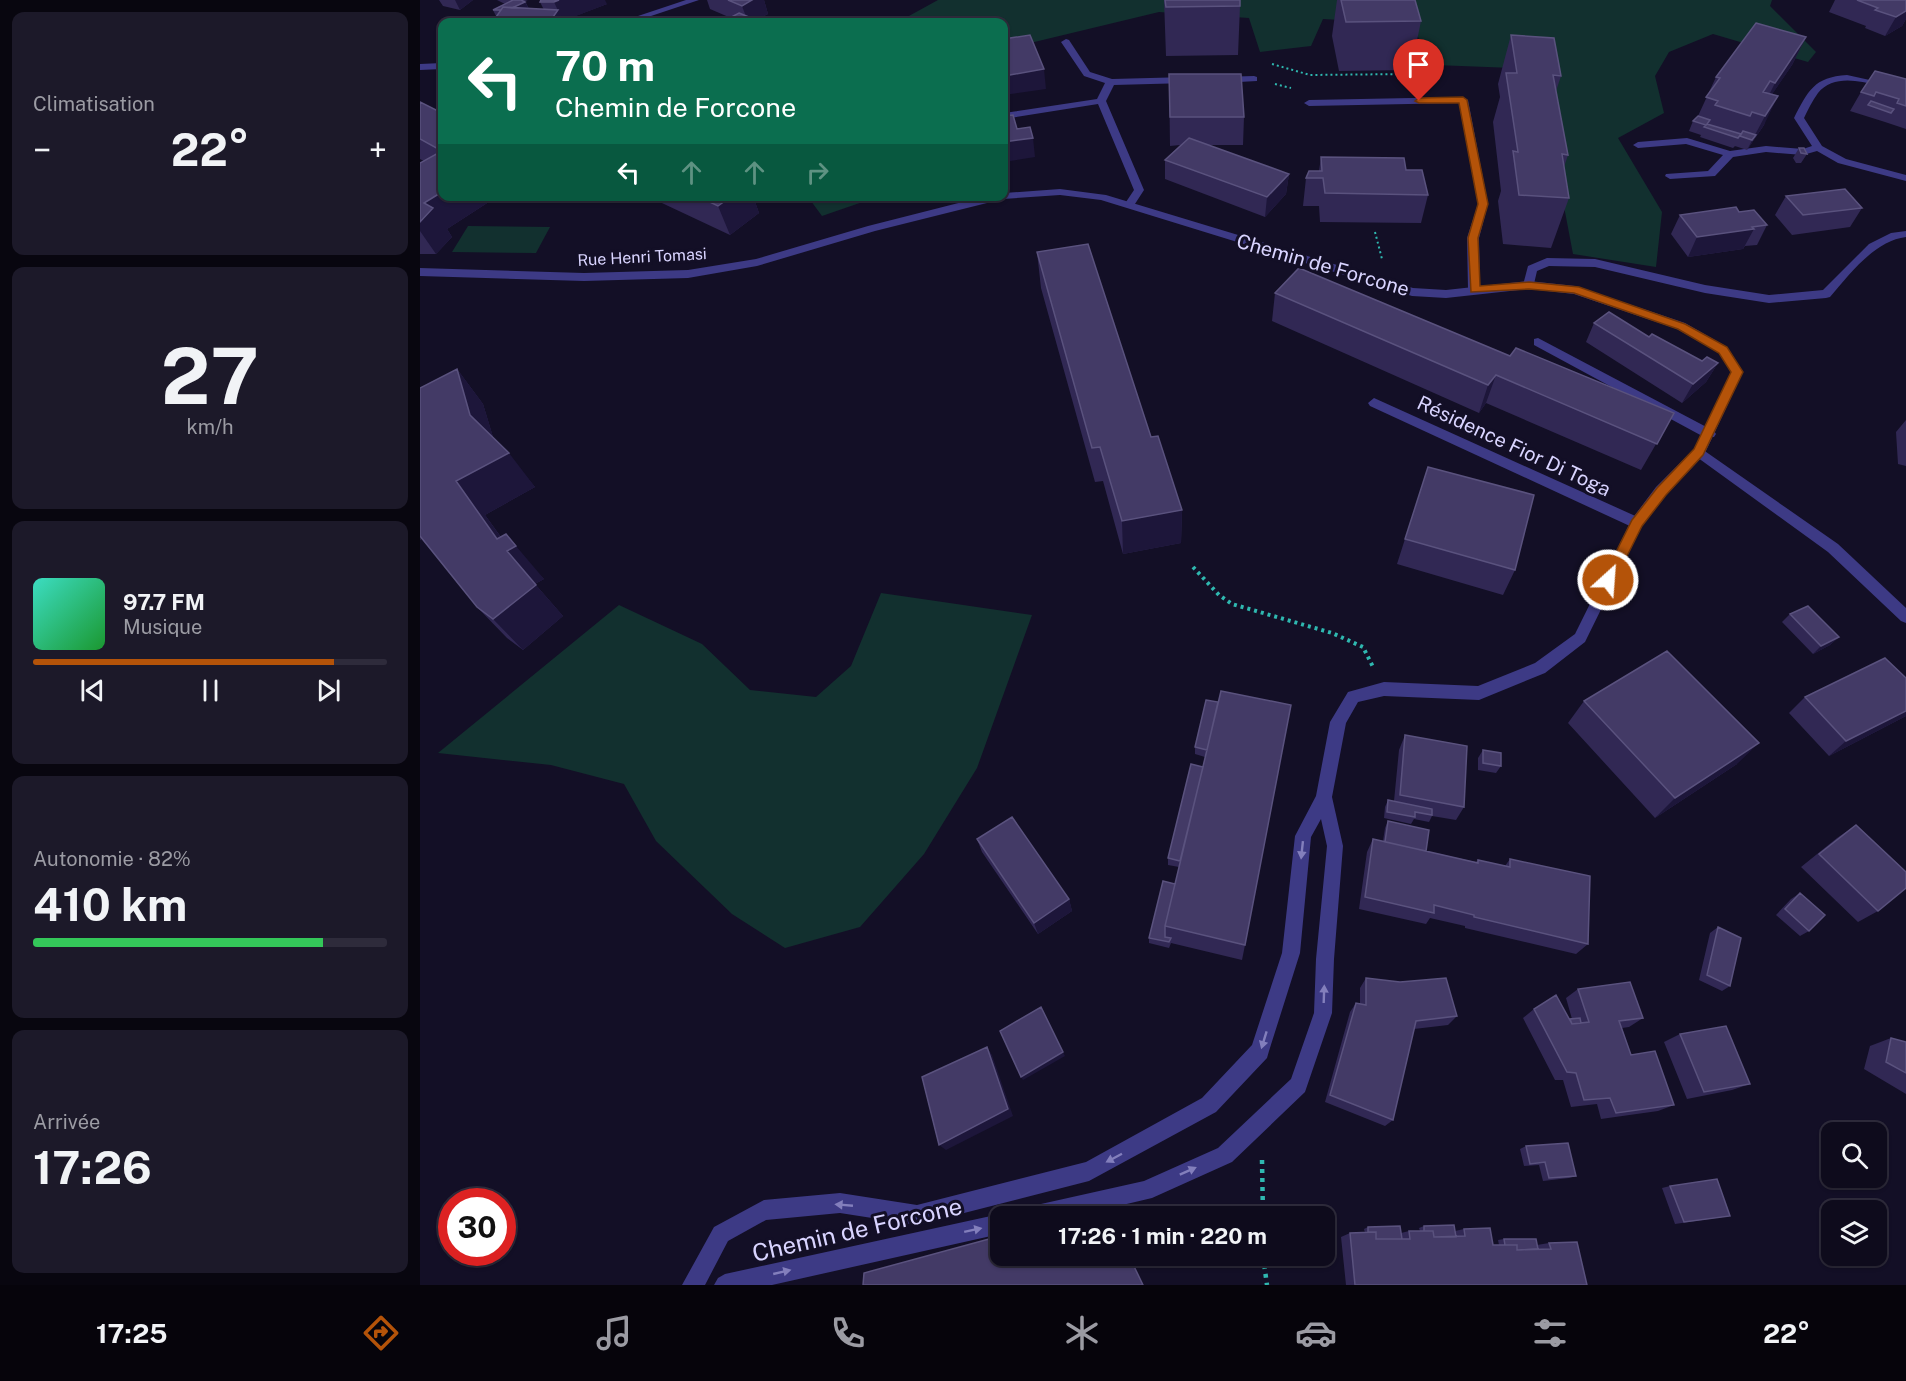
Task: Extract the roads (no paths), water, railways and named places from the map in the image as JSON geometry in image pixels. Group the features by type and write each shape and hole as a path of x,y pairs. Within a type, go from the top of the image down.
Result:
{"street":[{"path":"638,18 695,0"},
{"path":"1066,42 1087,74 1111,82 1195,80"},
{"path":"420,67 438,66"},
{"path":"1906,91 1848,78 1832,80 1816,89 1799,118 1818,148 1842,161 1906,178"},
{"path":"1206,80 1254,79"},
{"path":"1101,101 1111,82"},
{"path":"1310,103 1463,100 1483,204 1473,238 1474,290"},
{"path":"1008,115 1101,101"},
{"path":"1101,101 1139,190 1129,205"},
{"path":"1638,145 1688,141 1730,154 1766,149 1803,152 1818,148"},
{"path":"1670,176 1711,174 1730,154"},
{"name":"Rue Henri Tomasi","path":"1008,196 1060,192 1102,197 1129,205"},
{"name":"Rue Henri Tomasi","path":"420,272 584,278 688,274 757,262 873,228 982,201"},
{"name":"Chemin de Forcone","path":"693,1285 721,1234 764,1210 840,1203 917,1215 1089,1171 1209,1105 1260,1052 1291,953 1303,836 1324,796 1338,722 1353,697 1383,689 1479,693 1540,668 1580,638 1637,523 1661,491 1698,452 1709,434 1737,372 1723,350 1682,326 1575,290 1529,285 1446,294 1412,292 1129,205"},
{"path":"1529,285 1532,269 1547,262 1595,263 1705,289 1769,299 1826,294 1869,250 1899,234 1906,234"},
{"path":"1538,342 1709,434"},
{"name":"Résidence Fior Di Toga","path":"1374,404 1637,523"},
{"path":"1698,452 1833,548 1906,616"},
{"name":"Chemin de Forcone","path":"1077,1206 1145,1191 1225,1155 1298,1085 1323,1013 1325,958 1335,846 1324,796"},
{"name":"Chemin de Forcone","path":"725,1285 990,1226"}]}
